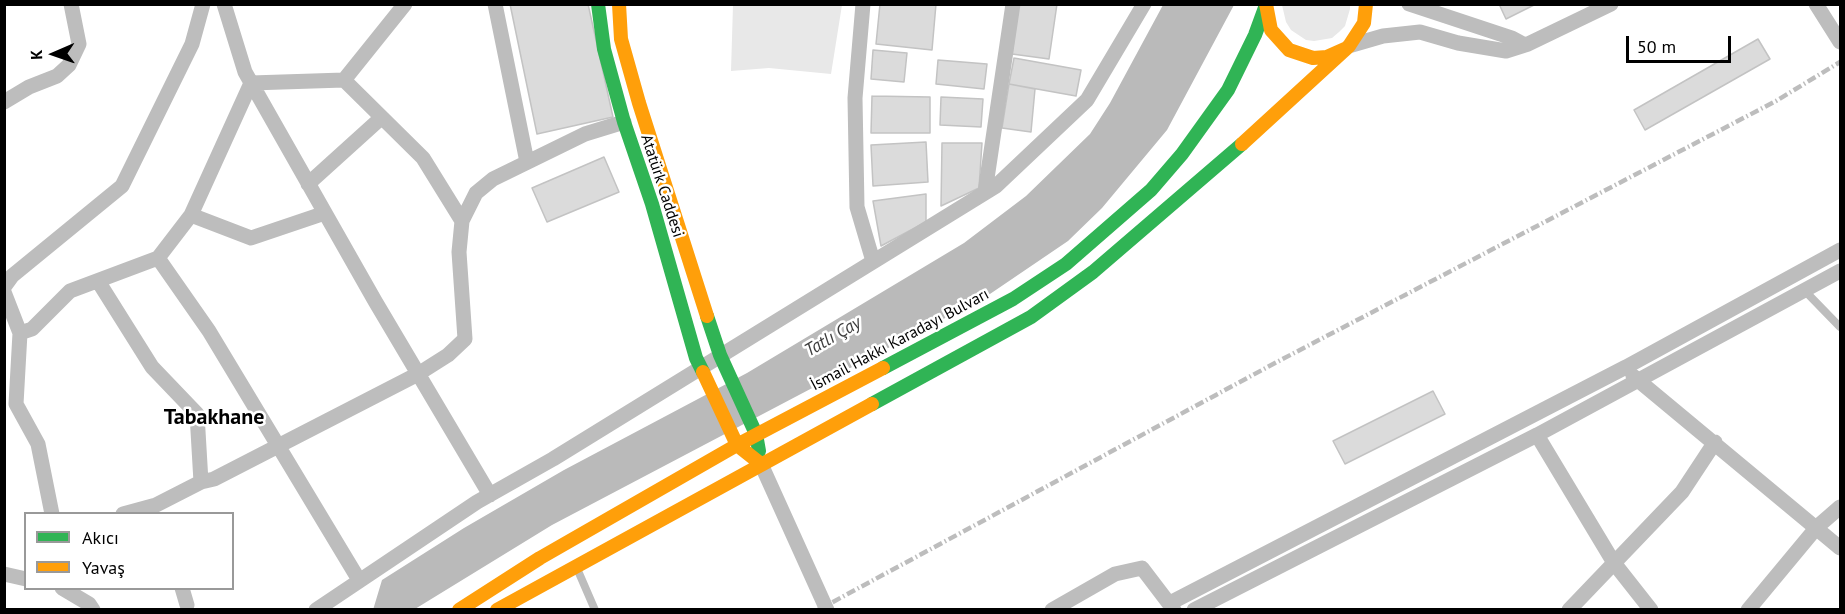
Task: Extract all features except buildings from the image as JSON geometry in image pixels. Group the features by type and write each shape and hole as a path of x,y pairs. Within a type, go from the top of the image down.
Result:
{"main road":[{"name":"Atatürk Caddesi","path":"597,4 604,49 624,122 652,204 694,351 737,445"},
{"name":"Atatürk Caddesi","path":"618,4 619,28 624,52 723,361 756,434 761,464"},
{"path":"1266,4 1271,30 1289,50 1313,58 1327,57 1350,46"},
{"name":"İsmail Hakkı Karadayı Bulvarı","path":"459,609 540,558 756,434 1006,303 1066,264 1151,190 1182,154 1228,90 1255,35 1266,4"},
{"path":"497,609 1031,316 1102,264 1246,141 1350,46 1364,23 1366,4"},
{"path":"737,445 761,464"}],"street":[{"path":"4,102 29,87 57,76 69,65 79,44 71,4"},
{"path":"4,287 12,276 122,186 192,44 203,4"},
{"path":"224,4 245,72 489,495"},
{"path":"344,80 405,4"},
{"path":"495,4 527,162"},
{"path":"863,4 855,98 857,207 873,261"},
{"path":"985,192 1012,4"},
{"path":"316,609 489,495 723,361 873,261 996,186 1087,100 1144,4"},
{"path":"1409,4 1432,7 1525,45"},
{"path":"1350,46 1383,36 1413,33 1506,51 1525,45 1611,4"},
{"path":"1816,4 1840,42"},
{"path":"1413,33 1432,7"},
{"path":"251,83 344,80 381,118 392,124 423,158 462,221"},
{"path":"20,333 32,329 70,291 131,271 158,258 191,215 251,83"},
{"path":"308,184 381,118"},
{"path":"132,512 157,509 201,482 214,479 418,374 448,355 465,339 459,252 462,221 476,193 493,179 585,134 624,122"},
{"path":"191,215 251,238 325,213"},
{"path":"1052,609 1115,574 1142,568 1172,606 1840,250"},
{"path":"158,258 209,331 280,445 359,580"},
{"path":"1194,609 1537,435 1840,271"},
{"path":"98,280 152,367 197,414 201,482"},
{"path":"4,292 20,333 16,404 38,444 52,512"},
{"path":"1626,366 1637,382 1715,442 1840,548"},
{"path":"1537,435 1614,563 1650,609"},
{"path":"1569,609 1682,492 1715,442"},
{"path":"761,464 826,609"},
{"path":"1748,609 1817,527 1840,507"},
{"path":"4,574 24,579"},
{"path":"65,590 93,609"},
{"path":"183,590 187,605"}],"lane":[{"path":"1805,291 1840,327"},
{"path":"576,566 595,609"}],"shaded area":[{"path":"733,5 842,5 831,74 769,68 731,71"},
{"path":"1282,5 1350,5 1350,9 1345,26 1339,32 1332,38 1314,41 1306,40 1291,30 1286,22"}],"water":[{"name":"Tatlı Çay","path":"1163,5 1234,5 1167,130 1102,208 1068,241 987,296 552,525 415,609 373,610 382,580 464,528 564,470 747,373 964,243 1026,196 1090,134 1110,103"}],"railway":[{"path":"818,610 1275,363 1776,101 1840,62"}],"traffic: fast":[{"path":"598,4 604,49 624,122 652,204 696,358 703,372"},
{"path":"883,368 1013,299 1066,264 1151,190 1182,154 1228,90 1255,35 1266,5"},
{"path":"872,404 1031,317 1093,272 1242,144"},
{"path":"707,316 720,355 756,434 759,451"}],"traffic: slow":[{"path":"619,4 621,39 639,103 707,316"},
{"path":"1266,4 1271,30 1289,50 1313,58 1327,57 1345,49"},
{"path":"1242,144 1349,46 1364,23 1366,4"},
{"path":"459,610 540,558 737,445 883,368"},
{"path":"703,372 737,445 761,464"},
{"path":"497,610 872,404"}],"district":[{"name":"Tabakhane","path":"214,418"}]}
